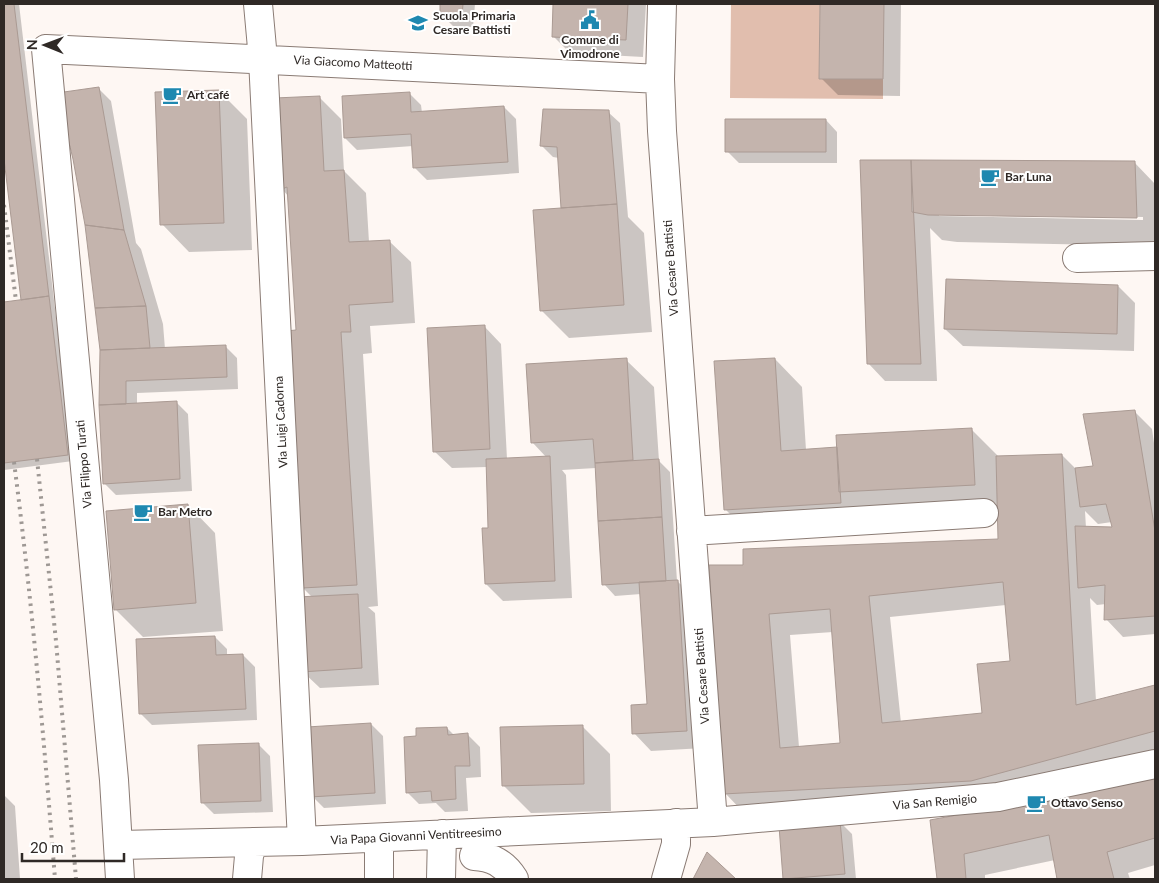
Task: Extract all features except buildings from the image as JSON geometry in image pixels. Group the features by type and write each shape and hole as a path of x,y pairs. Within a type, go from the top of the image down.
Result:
{"street":[{"name":"Via Luigi Cadorna","path":"258,4 263,59 302,841"},
{"name":"Via Cesare Battisti","path":"662,4 660,79 664,174 713,822"},
{"name":"Via Giacomo Matteotti","path":"46,49 660,79"},
{"name":"Via Filippo Turati","path":"46,49 113,770 120,879"},
{"path":"1077,258 1155,256"},
{"path":"691,531 984,513"},
{"name":"Via San Remigio","path":"713,822 998,797 1155,764"},
{"name":"Via Papa Giovanni Ventitreesimo","path":"119,845 302,841 713,822"},
{"path":"666,879 676,844 676,823"},
{"path":"441,879 442,834"},
{"path":"379,838 380,879"},
{"path":"247,879 249,856 253,842"},
{"path":"474,856 498,861 514,879"}],"shaded area":[{"path":"820,4 819,78 883,79 883,99 730,98 731,5"}],"railway":[{"path":"4,205 16,301"},
{"path":"37,459 56,641 76,879"},
{"path":"14,462 37,670 55,879"}],"place":[{"name":"Comune di Vimodrone","path":"590,20"},
{"name":"Scuola Primaria Cesare Battisti","path":"418,23"},
{"name":"Art café","path":"172,95"},
{"name":"Bar Luna","path":"990,177"},
{"name":"Bar Metro","path":"143,512"},
{"name":"Ottavo Senso","path":"1036,803"}]}
